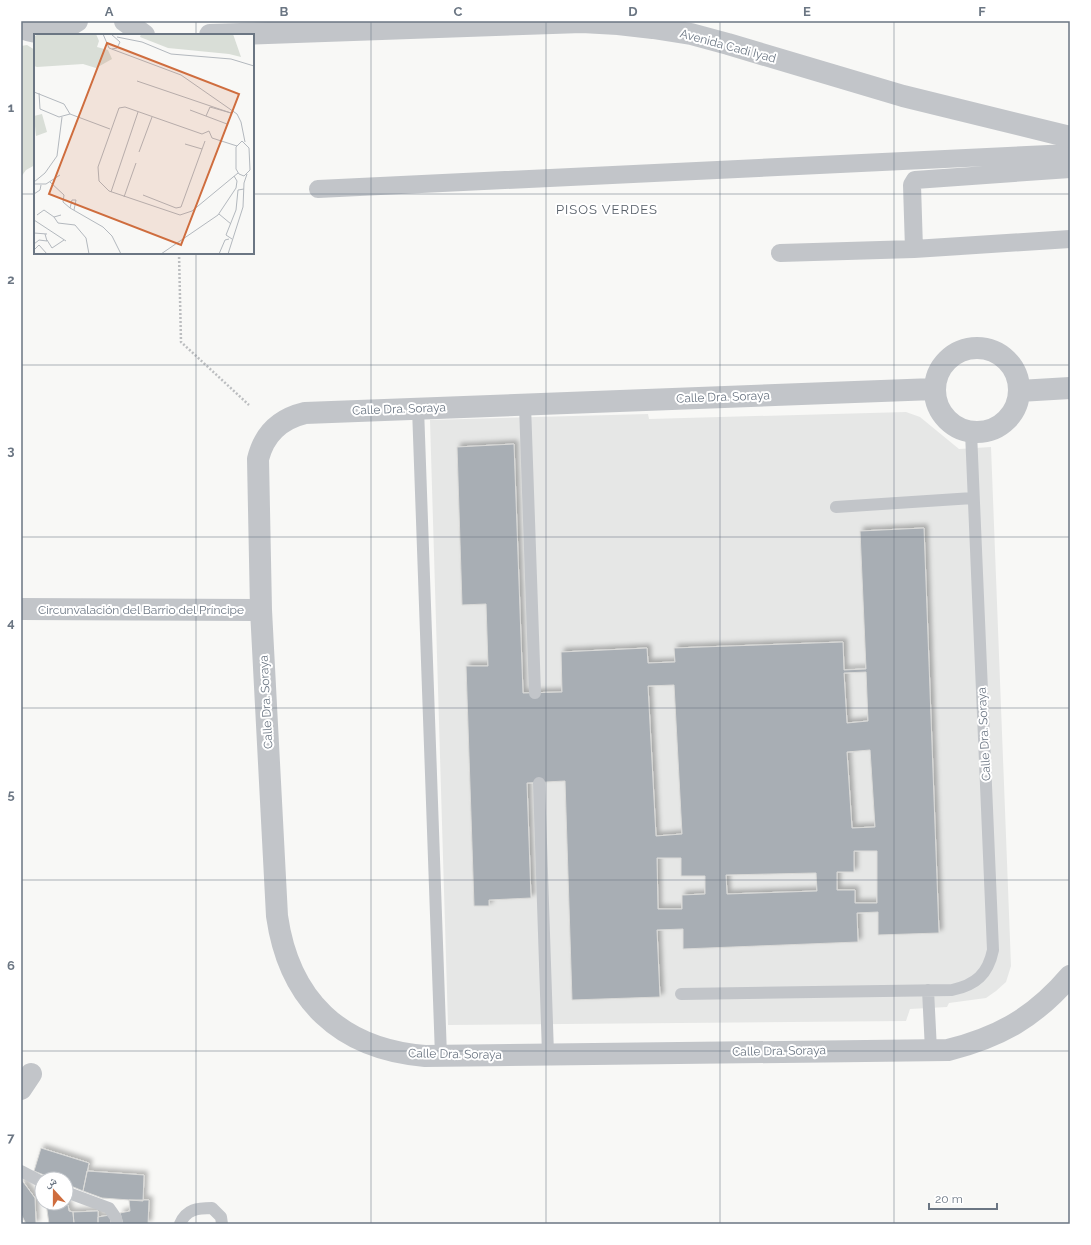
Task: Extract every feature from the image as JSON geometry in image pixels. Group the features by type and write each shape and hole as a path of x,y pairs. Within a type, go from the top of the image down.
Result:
{"street":[{"path":"21,28 33,33 54,34 66,29 77,21"},
{"path":"125,21 143,34"},
{"name":"Avenida Cadi Iyad","path":"239,34 582,22 653,28 690,34 903,96 1070,137"},
{"path":"318,189 1070,153"},
{"path":"914,249 912,185 915,180 1070,169"},
{"path":"780,253 914,249 1070,239"},
{"path":"978,347 991,350 1003,356 1012,366 1018,378 1019,391 1018,403 1012,414 1004,422 994,429 983,432 971,432 959,429 949,422 940,412 934,389 937,376 943,364 953,355 965,349 978,347"},
{"path":"1019,391 1070,388"},
{"name":"Calle Dra. Soraya","path":"934,389 305,413 286,419 277,425 270,432 262,445 258,459 261,610 277,916 280,938 286,958 296,979 308,997 322,1013 337,1026 369,1044 388,1051 412,1055 441,1056 948,1050 972,1044 996,1035 1018,1023 1057,992 1070,976"},
{"name":"Circunvalación del Barrio del Príncipe","path":"21,610 261,610"}],"lane":[{"path":"525,405 535,693"},
{"path":"418,408 441,1056"},
{"name":"Calle Dra. Soraya","path":"681,994 952,990 972,984 986,970 991,960 993,950 971,432"},
{"path":"836,507 974,498"},
{"path":"539,782 548,1054"},
{"path":"928,990 931,1050"},
{"path":"21,1171 34,1178"},
{"path":"74,1195 109,1208 116,1218 117,1224"},
{"path":"180,1224 188,1213 199,1208 212,1208 220,1217 222,1224"}],"path":[{"path":"179,254 181,342 249,405"}],"shaded area":[{"path":"27,45 34,49 34,166 26,170 21,177 21,46"},
{"path":"906,412 920,417 959,449 991,447 1011,966 1006,982 986,998 949,1003 947,1007 910,1009 906,1021 448,1025 430,420 648,414 649,419"}],"building":[{"path":"514,444 523,693 562,692 561,652 647,648 648,663 675,662 674,648 843,642 844,670 866,669 860,531 924,528 939,933 878,935 878,912 857,913 858,942 683,949 683,929 657,930 660,997 572,1000 565,781 527,783 531,898 489,900 489,906 474,906 466,666 488,666 486,604 462,605 457,447","holes":["866,672 868,721 847,723 844,673","674,685 682,834 656,836 648,686","870,750 875,827 852,828 847,752","854,851 877,851 877,903 855,903 855,890 837,890 837,872 854,872","657,858 681,858 681,876 705,876 705,894 682,895 682,909 658,909","816,873 817,891 727,894 726,875"]},
{"path":"41,1148 89,1163 83,1191 74,1187 74,1171 34,1171"},
{"path":"87,1171 144,1175 143,1201 102,1198 83,1191"},
{"path":"21,1179 34,1197 36,1224 26,1224 21,1214"},
{"path":"129,1200 149,1200 148,1224 123,1224 120,1213 130,1211"},
{"path":"47,1211 73,1212 74,1224 49,1224"},
{"path":"98,1211 98,1224 74,1224 73,1212"},
{"path":"110,1215 111,1224 98,1224 98,1217"}],"district":[{"name":"PISOS VERDES","path":"607,209"}]}
